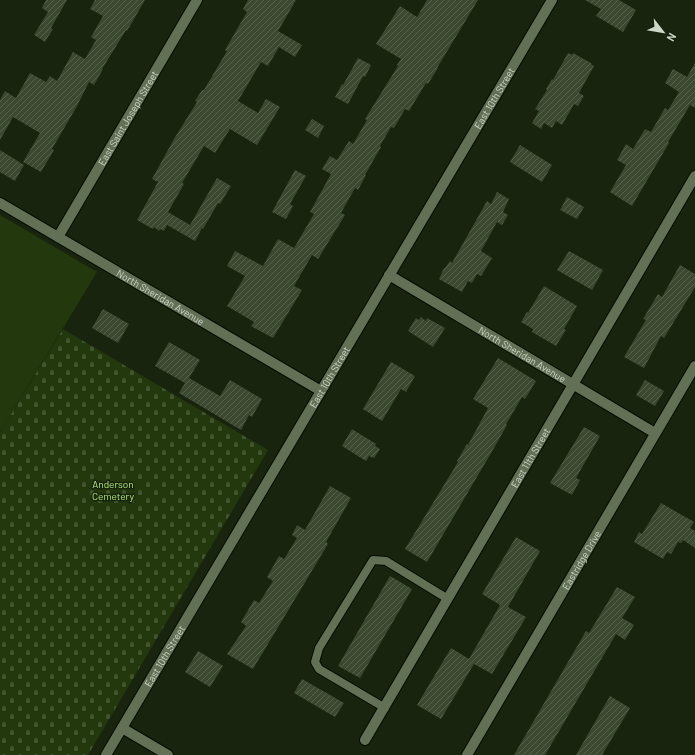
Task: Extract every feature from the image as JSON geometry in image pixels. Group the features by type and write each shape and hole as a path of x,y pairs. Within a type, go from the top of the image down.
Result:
{"street":[{"name":"East Saint Joseph Street","path":"58,237 197,0"},
{"name":"East 10th Street","path":"106,755 552,0"},
{"name":"East 11th Street","path":"365,740 695,176"},
{"name":"North Sheridan Avenue","path":"0,203 321,391"},
{"name":"North Sheridan Avenue","path":"389,275 655,433"},
{"name":"Eastridge Drive","path":"467,755 695,366"},
{"path":"122,728 168,755"}],"lane":[{"path":"385,708 319,669 315,662 319,648 373,560 386,560 448,598"}],"green space":[{"path":"0,215 97,272 0,432"},
{"name":"Anderson Cemetery","path":"63,329 268,450 88,755 0,755 0,432"}],"building":[{"path":"46,0 67,0 45,42 34,35 48,12 42,8"},
{"path":"95,0 145,0 102,69 94,85 89,82 41,172 23,162 40,133 13,117 0,140 0,100 5,91 16,98 30,73 46,82 50,76 57,81 73,52 85,59 96,40 91,37 103,16 90,9"},
{"path":"248,0 296,0 278,31 302,45 295,57 279,47 268,66 261,62 238,101 258,113 266,99 280,107 257,145 230,129 215,153 204,146 182,183 184,184 168,212 190,225 217,178 231,186 220,204 218,203 195,241 167,225 164,231 160,229 159,231 154,227 153,229 137,220 158,182 152,179 197,102 195,101 202,90 204,90 227,51 225,50 247,12 243,9"},
{"path":"427,0 478,0 428,84 426,83 409,111 405,109 394,128 391,127 358,190 355,188 341,213 345,215 318,259 312,255 294,286 302,290 273,338 251,326 254,322 227,306 245,276 227,266 235,251 263,266 278,239 294,248 314,214 310,212 331,174 322,169 330,156 337,160 349,141 353,144 367,120 365,119 401,59 376,44 400,6 417,17"},
{"path":"585,0 619,0 636,10 623,32 596,16 601,9"},
{"path":"568,53 572,55 573,53 594,66 579,93 584,96 578,106 574,104 562,125 556,121 552,128 544,123 541,129 532,123 539,111 535,109"},
{"path":"358,58 371,65 365,77 363,76 348,104 335,97"},
{"path":"695,63 695,108 690,105 632,206 610,192 626,165 617,160 626,144 633,149 645,129 651,132 665,108 668,110 679,92 665,83 673,69 687,77"},
{"path":"312,119 324,126 318,138 305,130"},
{"path":"520,145 552,165 542,182 510,162"},
{"path":"0,150 24,165 15,181 0,172"},
{"path":"295,170 306,176 290,204 293,206 286,219 272,212"},
{"path":"497,192 509,199 503,212 508,215 502,225 497,222 481,251 492,258 481,276 477,274 472,283 468,281 462,292 439,279 444,268 450,261 452,263 487,201 491,204"},
{"path":"567,197 584,207 577,219 560,210"},
{"path":"569,251 603,270 592,290 557,270"},
{"path":"680,265 695,274 695,287 664,338 661,336 644,368 624,357 646,320 643,319 658,294 662,297"},
{"path":"544,286 577,306 564,329 566,330 556,346 532,332 533,329 521,322"},
{"path":"103,309 129,324 118,343 92,328"},
{"path":"421,317 426,321 427,318 445,328 433,347 408,331 416,318 419,320"},
{"path":"169,342 200,360 189,378 220,396 230,380 262,399 252,417 249,415 241,430 179,393 185,383 155,366"},
{"path":"498,358 536,381 525,399 522,397 427,562 405,549 458,462 457,461 467,444 468,445 488,408 473,399"},
{"path":"391,362 415,376 406,392 401,389 382,421 363,409"},
{"path":"645,380 664,391 655,406 636,395"},
{"path":"584,427 600,436 576,478 580,480 572,495 550,483"},
{"path":"352,429 376,444 375,446 380,449 374,458 369,456 366,461 342,446"},
{"path":"330,486 351,498 326,542 328,544 253,669 227,654 246,626 241,622 254,600 259,603 273,581 267,577 279,556 284,559 297,538 292,535 297,525 305,530"},
{"path":"661,503 694,522 690,528 695,531 695,548 683,540 681,543 678,542 671,554 667,552 663,559 634,542 639,532 642,534"},
{"path":"516,537 540,551 508,607 526,617 492,674 474,664 441,719 417,705 451,648 469,659 500,605 482,594"},
{"path":"390,576 412,589 360,678 338,666"},
{"path":"617,587 635,597 622,618 634,625 625,640 616,634 545,755 514,755 586,631 589,633"},
{"path":"198,651 223,666 210,687 185,672"},
{"path":"302,679 344,703 335,717 294,693"},
{"path":"610,696 630,708 602,755 576,755"}]}
